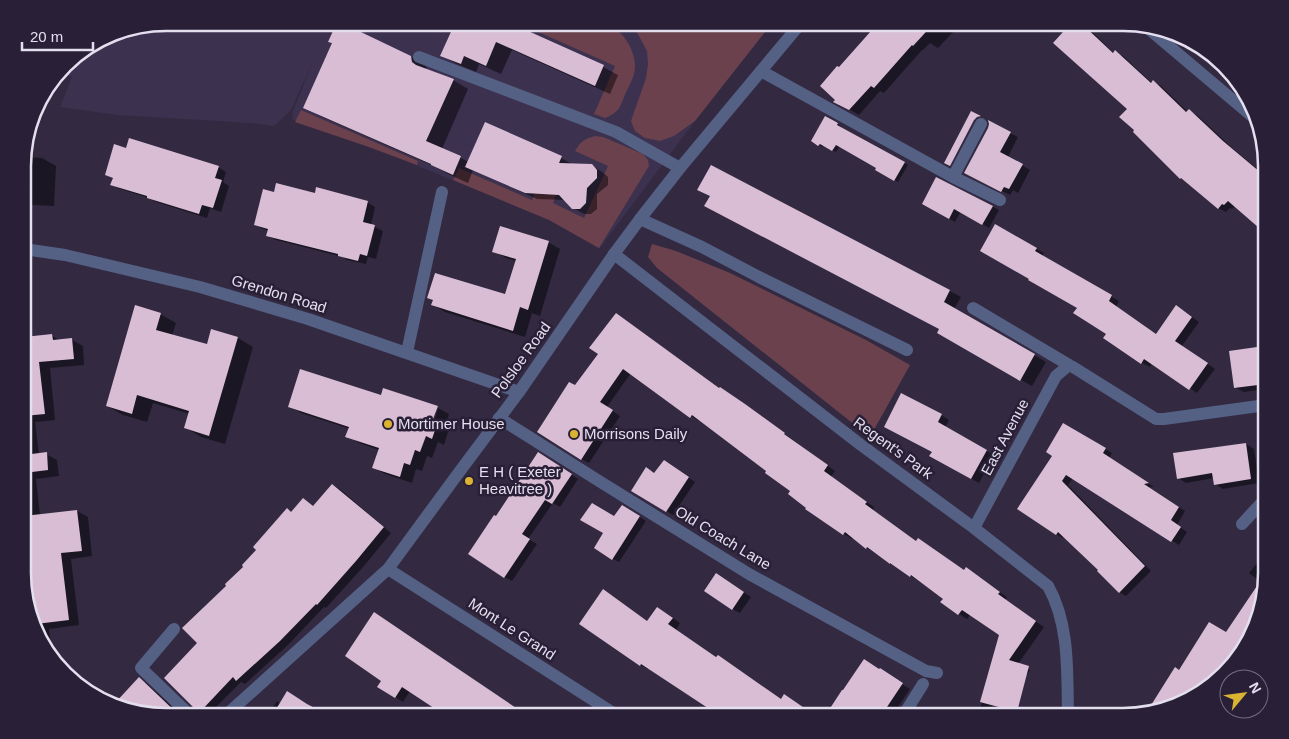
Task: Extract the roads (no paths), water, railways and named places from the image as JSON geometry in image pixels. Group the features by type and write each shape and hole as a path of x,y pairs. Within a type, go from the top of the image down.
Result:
{"street":[{"name":"Polsloe Road","path":"238,708 388,569 520,392 640,219 794,31"},
{"path":"1157,36 1246,111"},
{"path":"419,57 616,132 680,168"},
{"path":"761,70 1000,200"},
{"path":"953,176 981,124"},
{"path":"407,352 442,192"},
{"path":"640,219 702,247 907,350"},
{"name":"Grendon Road","path":"31,250 65,255 200,287 308,319 520,392"},
{"name":"Regent's Park","path":"614,254 861,445 974,528 1048,586 1055,599 1063,633 1067,665 1068,707"},
{"path":"973,308 1074,367 1156,419 1257,406"},
{"name":"East Avenue","path":"974,528 1056,376 1069,365"},
{"name":"Old Coach Lane","path":"499,418 749,574 926,671 937,673"},
{"path":"1242,524 1257,508"},
{"name":"Mont Le Grand","path":"388,569 605,708"},
{"path":"174,629 141,668 183,708"},
{"path":"908,707 923,684"}],"place":[{"name":"Mortimer House","path":"388,424"},
{"name":"Morrisons Daily","path":"574,434"},
{"name":"E H ( Exeter Heavitree )","path":"469,481"}]}
